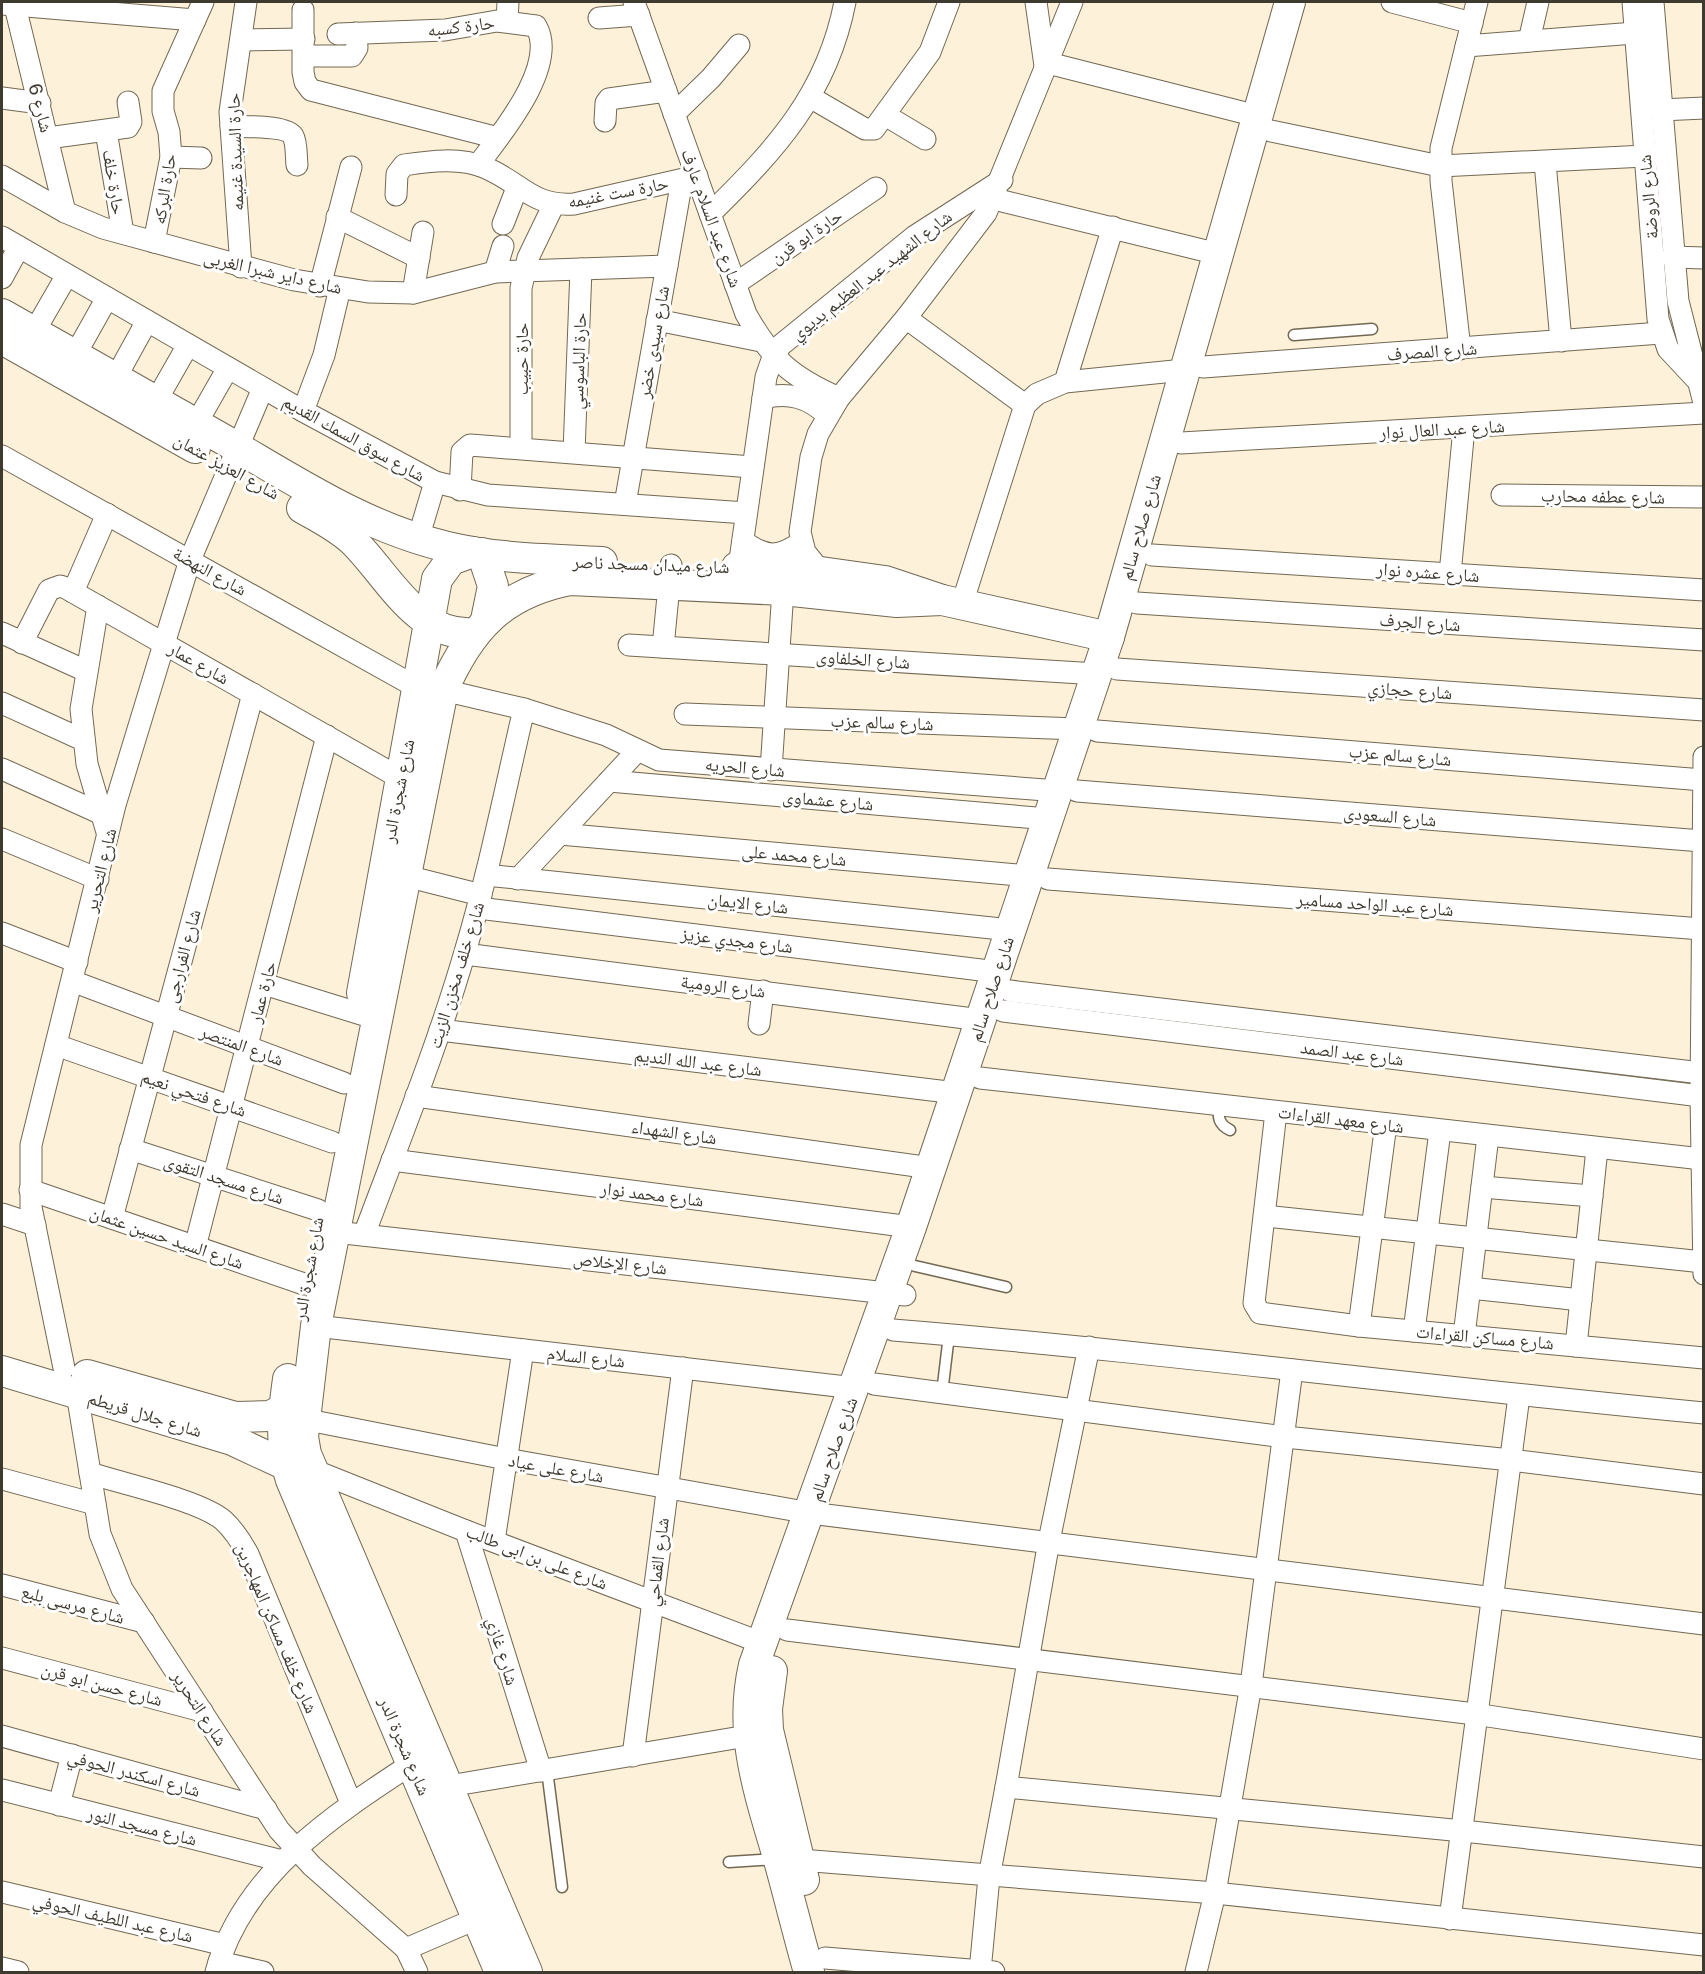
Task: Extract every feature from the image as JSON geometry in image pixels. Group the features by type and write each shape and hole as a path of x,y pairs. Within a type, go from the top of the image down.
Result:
{"street":[{"name":"حارة السيدة غنيمه","path":"241,267 231,126 231,88 246,2"},
{"path":"710,214 769,155 810,97 835,38 845,2"},
{"path":"810,97 869,130 874,129 930,52 949,2"},
{"path":"1036,2 1047,66 1264,124 1440,166 1655,156"},
{"name":"شارع الشهيد عبد العظيم بديوي","path":"801,542 801,521 811,457 833,406 978,227 998,189 1072,2"},
{"name":"شارع صلاح سالم","path":"1107,672 1109,637 1194,369 1264,124 1290,2"},
{"name":"شارع صلاح سالم","path":"821,1968 778,1820 747,1736 749,1688 774,1636 897,1294 915,1266 968,1086 1107,672 1137,603 1181,443 1218,254 1307,2"},
{"path":"1392,2 1472,23"},
{"path":"1460,349 1440,166 1444,129 1477,2"},
{"path":"1529,41 1538,2"},
{"name":"شارع الروضة","path":"1633,2 1635,33 1681,319 1704,403"},
{"name":"شارع الروضة","path":"1653,2 1661,111 1655,156 1661,333 1668,349 1697,380"},
{"path":"10,4 199,11"},
{"name":"شارع 6","path":"10,4 40,103 65,212"},
{"path":"599,18 636,8"},
{"name":"شارع عبد السلام عارف","path":"636,8 674,114 689,178 710,214 746,314 767,349 833,406"},
{"path":"303,10 305,82 311,90 498,138"},
{"name":"حارة البركه","path":"154,242 171,157 169,132 163,111 164,91 199,11"},
{"name":"حارة كسبه","path":"304,48 352,56 357,48 347,34 445,30 507,11 536,26 539,35 538,60 528,94 478,165"},
{"path":"1466,46 1635,33"},
{"path":"241,40 304,48"},
{"path":"674,114 711,78 739,45"},
{"path":"605,121 606,102 609,99 666,91"},
{"path":"2,98 40,103"},
{"path":"48,138 128,127 131,122 128,102"},
{"path":"1661,111 1704,108"},
{"path":"885,115 925,139"},
{"path":"231,126 279,129 290,133 294,137 297,165"},
{"name":"حارة خلف","path":"106,131 123,233"},
{"path":"171,157 201,158"},
{"name":"حارة ست غنيمه","path":"396,195 397,174 404,165 459,160 494,171 517,188 554,204 574,204 689,178"},
{"path":"1545,162 1561,341"},
{"path":"303,411 324,355 337,217 351,167"},
{"name":"شارع داير شبرا الغربى","path":"2,176 65,212 123,233 241,267 330,287 383,294 413,293 495,272 667,266"},
{"name":"شارع سيدى خضر","path":"625,504 667,266 689,178"},
{"path":"503,224 517,188"},
{"name":"حارة ابو قرن","path":"735,284 876,188"},
{"path":"998,189 1113,227 1218,254"},
{"name":"شارع الشهيد عبد العظيم بديوي","path":"741,554 763,398 767,349 781,345 879,263 943,216 998,189"},
{"name":"حارة حبيب","path":"521,448 521,297 524,271 554,204"},
{"path":"337,217 419,258"},
{"path":"1065,382 1113,227"},
{"path":"413,293 423,232"},
{"path":"2,278 10,242"},
{"name":"شارع سوق السمك القديم","path":"10,242 262,388 435,482 460,490 488,495 746,513"},
{"path":"495,272 503,246"},
{"path":"1672,257 1704,258"},
{"name":"حارة الباسوسي","path":"574,452 581,270"},
{"path":"34,332 67,275"},
{"path":"75,355 107,298"},
{"name":"شارع العزيز عثمان","path":"2,314 196,424 232,457 335,527 362,551 398,595 429,622 451,633 480,627"},
{"path":"906,318 1025,405 952,602"},
{"path":"657,320 767,349"},
{"path":"116,379 147,321"},
{"name":"شارع المصرف","path":"1025,405 1043,390 1065,382 1194,369 1315,346 1460,349 1661,333"},
{"name":"شارع العزيز عثمان","path":"2,339 232,457 362,518"},
{"path":"156,401 189,345"},
{"path":"196,424 228,368"},
{"name":"شارع التحرير","path":"262,388 190,560 108,835 31,1145 30,1190 35,1224 90,1473 100,1534 109,1562 122,1589 266,1809 288,1855 406,1949 417,1972"},
{"path":"763,398 777,395 798,397 817,405 833,406"},
{"name":"شارع عبد العال نوار","path":"1181,443 1704,413"},
{"path":"1450,574 1464,428"},
{"path":"460,490 461,458 465,448 476,445 752,467"},
{"name":"شارع النهضة","path":"2,456 430,689"},
{"path":"379,572 387,569 400,558 406,543 412,537 435,482"},
{"name":"شارع عطفه محارب","path":"1502,495 1704,497"},
{"path":"22,643 49,590 60,586 73,592 107,514"},
{"name":"شارع ميدان مسجد ناصر","path":"362,518 412,537 478,552 670,574 783,590 897,602 952,602"},
{"path":"741,554 756,550 770,554 786,553 801,542 805,552 821,572"},
{"path":"478,552 493,586 480,627"},
{"name":"شارع شجرة الدر","path":"478,552 451,560 440,572 429,622 430,689 406,876 367,1016 344,1083 332,1142 327,1221 316,1326 294,1414 282,1437 299,1467 448,1803 527,1972"},
{"name":"شارع ميدان مسجد ناصر","path":"480,627 504,605 546,584 570,580 670,574 741,554 821,572 895,584 952,602 1109,637"},
{"name":"شارع عشره نوار","path":"1152,555 1704,590"},
{"path":"663,647 670,574"},
{"path":"771,770 783,590"},
{"name":"شارع عمار","path":"73,592 400,778"},
{"name":"شارع الجرف","path":"1137,603 1704,640"},
{"path":"98,606 81,709 83,740 108,835"},
{"name":"شارع شجرة الدر","path":"294,1414 304,1284 327,1221 367,1016 400,778 430,689 455,664 480,627"},
{"path":"2,633 86,671"},
{"name":"شارع الخلفاوى","path":"629,645 1107,672"},
{"name":"شارع حجازي","path":"1107,672 1704,710"},
{"name":"شارع الحريه","path":"430,689 524,709 606,735 659,759 771,770 1067,791"},
{"name":"شارع الفرارجى","path":"111,1218 253,694"},
{"path":"2,703 83,740"},
{"name":"شارع خلف مخزن الزيت","path":"364,1234 440,1030 465,954 524,709"},
{"name":"شارع سالم عزب","path":"686,714 1088,730 1703,780"},
{"name":"حارة عمار","path":"195,1247 327,736"},
{"path":"518,879 637,751"},
{"path":"1704,757 1701,1073 1704,1274"},
{"path":"2,769 102,814"},
{"name":"شارع عشماوى","path":"609,781 1048,819"},
{"name":"شارع صلاح سالم","path":"998,998 1011,930 1039,877 1048,819 1067,791"},
{"name":"شارع السعودى","path":"1067,791 1702,841"},
{"name":"شارع محمد على","path":"560,834 1039,877"},
{"path":"2,839 98,879"},
{"path":"406,876 481,893"},
{"name":"شارع عبد الواحد مسامير","path":"1039,877 1702,928"},
{"name":"شارع الايمان","path":"481,893 518,879 1011,930"},
{"name":"شارع مجدي عزيز","path":"481,893 998,998"},
{"name":"شارع المنتصر","path":"2,933 74,972 166,1016 344,1083"},
{"name":"شارع الرومية","path":"465,954 763,992 998,998"},
{"path":"264,984 367,1016"},
{"path":"759,1024 763,992"},
{"name":"شارع عبد الصمد","path":"998,998 1701,1073"},
{"name":"شارع عبد الصمد","path":"998,998 1701,1096"},
{"name":"شارع عبد الله النديم","path":"440,1030 968,1086"},
{"name":"شارع فتحي نعيم","path":"56,1045 332,1142"},
{"name":"شارع صلاح سالم","path":"865,1386 893,1330 897,1294 911,1227 931,1168 968,1086"},
{"name":"شارع معهد القراءات","path":"968,1086 1219,1105 1702,1159"},
{"name":"شارع الشهداء","path":"416,1096 931,1168"},
{"path":"1276,1112 1264,1216 1703,1262"},
{"path":"1359,1326 1386,1124"},
{"path":"1414,1331 1440,1131"},
{"path":"1464,1336 1488,1136"},
{"name":"شارع مسجد التقوى","path":"130,1149 213,1176 327,1221"},
{"path":"1576,1346 1597,1149"},
{"name":"شارع محمد نوار","path":"392,1160 911,1227"},
{"path":"1482,1187 1592,1196"},
{"name":"شارع السيد حسين عثمان","path":"30,1190 304,1284"},
{"path":"2,1214 35,1224"},
{"name":"شارع مساكن القراءات","path":"1264,1216 1254,1303 1260,1313 1268,1316 1704,1358"},
{"name":"شارع الإخلاص","path":"327,1221 364,1234 897,1294"},
{"path":"1470,1288 1581,1300"},
{"name":"شارع السلام","path":"316,1326 683,1368 942,1393 1285,1437 1511,1460 1704,1484"},
{"path":"893,1330 1089,1347 1519,1396 1704,1413"},
{"path":"821,1968 987,1972 989,1877 1030,1659 1049,1541 1078,1410 1089,1347"},
{"path":"494,1541 523,1350"},
{"name":"شارع جلال قريطم","path":"2,1351 71,1381 215,1423 250,1447 299,1467"},
{"name":"شارع القماحي","path":"633,1755 683,1368"},
{"path":"1196,1972 1215,1893 1251,1685 1292,1370"},
{"name":"شارع جلال قريطم","path":"2,1371 71,1381"},
{"path":"1450,1919 1463,1830 1475,1714 1494,1597 1519,1396"},
{"name":"شارع جلال قريطم","path":"215,1423 294,1414"},
{"name":"شارع على عياد","path":"294,1414 506,1459 819,1515 1049,1541 1704,1624"},
{"name":"شارع شجرة الدر","path":"299,1467 413,1763 448,1803 478,1918 500,1972"},
{"name":"شارع على بن ابى طالب","path":"299,1467 652,1600 774,1636 1030,1659 1251,1685 1475,1714 1704,1749"},
{"name":"شارع خلف مساكن المهاجرين","path":"90,1473 202,1508 222,1519 237,1535 248,1554 351,1803"},
{"path":"2,1479 95,1504"},
{"name":"شارع غازي","path":"466,1531 544,1771"},
{"name":"شارع مرسى بلبع","path":"2,1585 144,1622"},
{"name":"شارع صلاح سالم","path":"774,1636 773,1668 767,1709 778,1820"},
{"name":"شارع حسن ابو قرن","path":"2,1658 202,1711"},
{"name":"شارع اسكندر الحوفي","path":"2,1736 266,1809"},
{"path":"448,1803 544,1771 747,1736"},
{"path":"59,1805 72,1755"},
{"path":"220,1960 250,1901 288,1855 351,1803 413,1763"},
{"path":"1006,1787 1463,1830 1704,1857"},
{"name":"شارع مسجد النور","path":"2,1790 59,1805 288,1855"},
{"path":"789,1860 1215,1893 1704,1945"},
{"name":"شارع عبد اللطيف الحوفي","path":"2,1892 263,1972"},
{"path":"406,1949 478,1918"},
{"path":"2,1968 18,1972"}],"lane":[{"path":"1294,335 1315,346 1372,329"},
{"path":"1219,1105 1218,1119 1222,1126 1230,1130"},
{"path":"915,1266 1006,1287"},
{"path":"942,1393 949,1335"},
{"path":"544,1771 562,1887"},
{"path":"729,1862 789,1860"}]}
